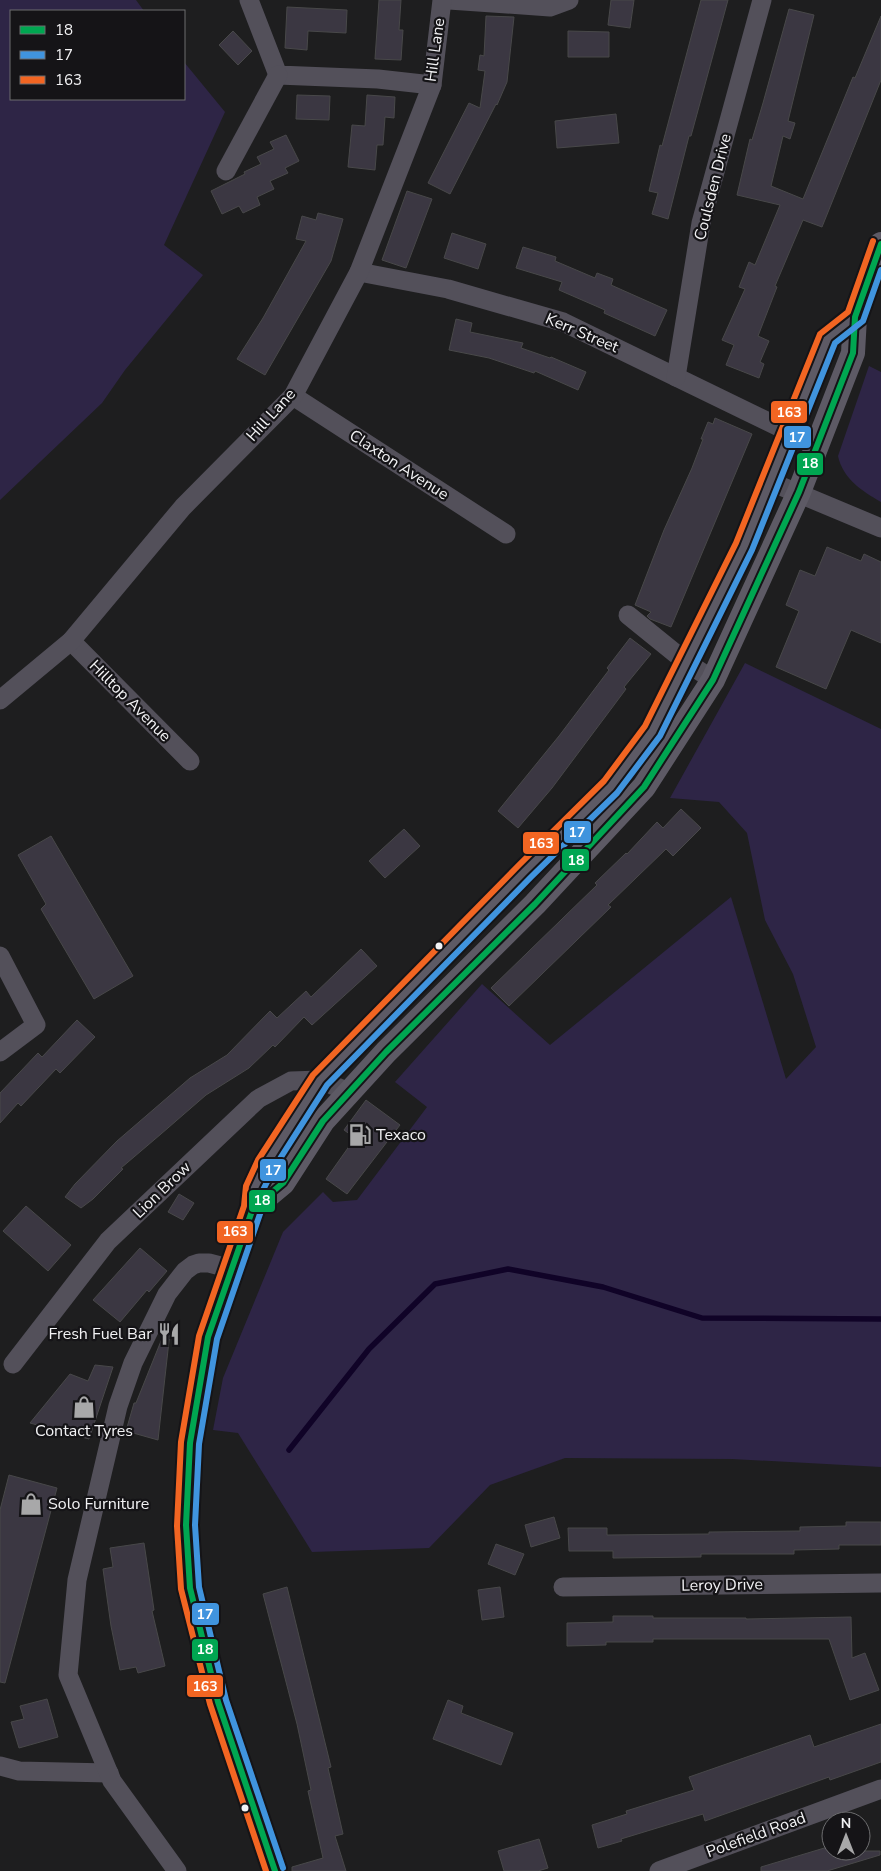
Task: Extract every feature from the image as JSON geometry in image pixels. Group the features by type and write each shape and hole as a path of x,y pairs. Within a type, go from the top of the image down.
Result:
{"main road":[{"path":"253,1208 283,1182 323,1121 386,1052 535,904 644,787 713,680 799,492 853,353 855,317 881,244"},
{"path":"275,1871 218,1702 190,1588 186,1525 190,1443 208,1337 253,1208 254,1188 262,1172 320,1080 525,871 611,787 653,731 744,547 772,482 828,338 855,317"}],"street":[{"path":"226,171 278,75 249,0"},
{"name":"Hill Lane","path":"0,700 71,642 182,507 293,396 359,272 432,84 442,0"},
{"path":"449,0 550,7 569,0"},
{"name":"Coulsden Drive","path":"676,377 701,223 762,0"},
{"path":"278,75 378,79 432,84"},
{"name":"Kerr Street","path":"359,272 448,289 563,322 791,433 818,444"},
{"name":"Claxton Avenue","path":"293,396 506,534"},
{"path":"772,482 881,528"},
{"path":"628,615 686,662 713,680"},
{"name":"Hilltop Avenue","path":"71,642 190,761"},
{"path":"0,956 36,1025 0,1052"},
{"name":"Lion Brow","path":"13,1364 108,1241 258,1099 291,1081 320,1080 349,1092"},
{"path":"177,1871 128,1805 109,1773 68,1675 77,1580 118,1406 133,1363 167,1294 185,1271 199,1263 209,1263 232,1269"},
{"name":"Leroy Drive","path":"564,1587 881,1583"},
{"path":"0,1766 19,1771 109,1773"},
{"name":"Polefield Road","path":"658,1871 881,1789"}],"shaded area":[{"path":"0,0 136,0 143,10 10,10 10,100 185,100 185,63 225,112 164,245 203,275 125,370 102,403 0,500"},
{"path":"869,366 881,372 881,502 854,484 844,471 838,456"},
{"path":"745,663 881,729 881,1467 732,1459 565,1458 490,1485 429,1548 312,1552 238,1433 213,1430 223,1378 283,1232 323,1192 333,1202 357,1200 427,1107 395,1082 482,984 550,1045 731,897 786,1079 816,1047 793,974 765,920 747,833 719,802 670,798"}],"building":[{"path":"379,0 401,0 399,30 403,30 401,60 375,59"},
{"path":"611,0 634,0 630,28 608,25"},
{"path":"701,0 728,0 691,136 689,136 668,219 652,214 658,193 649,191"},
{"path":"287,7 347,10 346,33 308,31 307,50 285,48"},
{"path":"789,9 814,15 788,121 795,123 790,139 783,136 771,186 803,199 853,77 855,78 881,16 881,80 822,227 803,220 775,286 777,287 758,336 769,341 760,362 764,364 759,378 726,365 734,345 722,340 745,289 739,287 749,262 755,265 780,205 737,195 750,139 752,140"},
{"path":"486,16 514,17 507,82 497,105 450,194 428,183 469,103 480,108 485,71 478,70 480,55 484,56"},
{"path":"233,31 252,51 238,65 219,45"},
{"path":"568,31 609,32 609,57 568,57"},
{"path":"297,95 330,96 329,120 296,119"},
{"path":"367,95 395,97 394,118 385,117 383,145 377,145 375,170 348,167 352,125 365,126"},
{"path":"616,114 619,143 557,148 555,121"},
{"path":"286,135 299,161 285,168 288,173 270,181 274,189 257,197 260,205 243,213 239,206 222,214 211,191 261,164 257,157 274,149 270,142"},
{"path":"407,191 432,199 406,268 382,260"},
{"path":"318,213 343,219 331,261 265,375 237,359 263,318 306,241 296,239 302,216 316,220"},
{"path":"452,233 486,244 478,269 444,258"},
{"path":"523,247 556,257 555,261 595,278 597,273 613,279 611,285 667,310 655,336 604,313 605,310 559,290 562,282 516,268"},
{"path":"456,319 472,323 470,332 523,343 521,348 551,357 586,372 578,390 535,371 534,373 489,358 449,350"},
{"path":"715,418 752,434 671,627 650,619 647,616 651,612 635,605 664,530 692,468 708,422 713,424"},
{"path":"827,547 861,561 864,554 881,562 881,643 851,630 826,689 776,667 799,611 786,605 800,570 815,576"},
{"path":"630,638 651,654 624,687 626,689 552,788 518,828 498,811 559,736 609,670 607,668"},
{"path":"681,809 701,828 673,856 666,849 608,905 611,907 509,1006 491,988 597,885 595,883 627,854 657,822 663,828"},
{"path":"404,829 420,846 385,878 369,861"},
{"path":"51,836 133,976 94,999 41,909 46,904 18,855"},
{"path":"361,949 377,966 312,1025 304,1017 275,1047 273,1045 249,1068 206,1095 121,1168 123,1169 93,1199 81,1208 65,1197 75,1184 117,1141 190,1078 227,1055 270,1011 277,1018 306,991 311,997"},
{"path":"77,1020 95,1037 60,1073 56,1069 21,1106 18,1103 0,1123 0,1093 38,1053 42,1057"},
{"path":"366,1100 400,1125 347,1194 326,1179 355,1138 344,1130"},
{"path":"179,1194 194,1203 183,1220 168,1212"},
{"path":"26,1206 71,1245 48,1271 3,1231"},
{"path":"140,1248 167,1271 149,1292 147,1290 120,1322 93,1300"},
{"path":"165,1331 170,1332 158,1440 126,1431 134,1403 136,1403"},
{"path":"95,1365 113,1367 89,1439 30,1423 70,1374 88,1381"},
{"path":"9,1475 57,1488 5,1683 0,1682 0,1510"},
{"path":"554,1517 560,1538 531,1547 525,1525"},
{"path":"846,1522 881,1522 881,1545 839,1545 839,1549 794,1550 794,1554 701,1554 701,1557 613,1558 613,1551 569,1551 568,1528 607,1528 607,1535 709,1534 709,1532 800,1531 800,1527 846,1526"},
{"path":"144,1543 154,1610 152,1611 165,1666 138,1673 136,1667 120,1670 111,1626 103,1569 113,1567 110,1548"},
{"path":"496,1544 524,1554 515,1575 488,1564"},
{"path":"287,1587 331,1767 328,1768 343,1834 335,1836 346,1871 292,1871 292,1867 323,1858 308,1791 311,1790 297,1724 263,1594"},
{"path":"500,1587 504,1617 482,1620 478,1590"},
{"path":"613,1616 746,1619 851,1617 852,1658 865,1653 879,1690 850,1700 829,1639 653,1639 653,1642 606,1642 606,1645 567,1646 567,1623 613,1622"},
{"path":"47,1699 58,1737 19,1748 11,1722 24,1719 20,1706"},
{"path":"448,1700 463,1706 461,1713 513,1733 501,1765 433,1739"},
{"path":"881,1724 881,1762 830,1780 829,1777 705,1821 703,1814 598,1848 592,1825 627,1814 626,1811 694,1790 689,1777 810,1735 814,1747"},
{"path":"539,1839 548,1868 538,1871 504,1871 498,1851"},
{"path":"821,1849 821,1861 860,1861 827,1871 761,1871 761,1867"},
{"path":"871,1851 880,1851 880,1855 871,1858"}],"waterway":[{"path":"289,1450 369,1349 435,1284 508,1269 603,1287 702,1318 881,1319"}],"transit line":[{"name":"163","path":"266,1871 210,1704 181,1589 177,1526 181,1442 199,1336 244,1206 246,1186 258,1160 313,1075 604,781 645,726 736,543 820,334 848,312 873,241"},
{"name":"18","path":"275,1871 218,1702 190,1588 186,1525 190,1443 208,1337 253,1208 283,1183 323,1121 386,1052 535,904 644,787 713,680 799,492 853,353 855,317 881,244"},
{"name":"17","path":"283,1868 226,1700 199,1587 195,1525 199,1444 217,1339 261,1211 263,1190 274,1168 327,1085 531,877 617,793 660,736 752,550 835,343 863,321 881,270"}],"place":[{"name":"Texaco","path":"360,1135"},
{"name":"Fresh Fuel Bar","path":"169,1334"},
{"name":"Contact Tyres","path":"84,1407"},
{"name":"Solo Furniture","path":"31,1504"}]}
